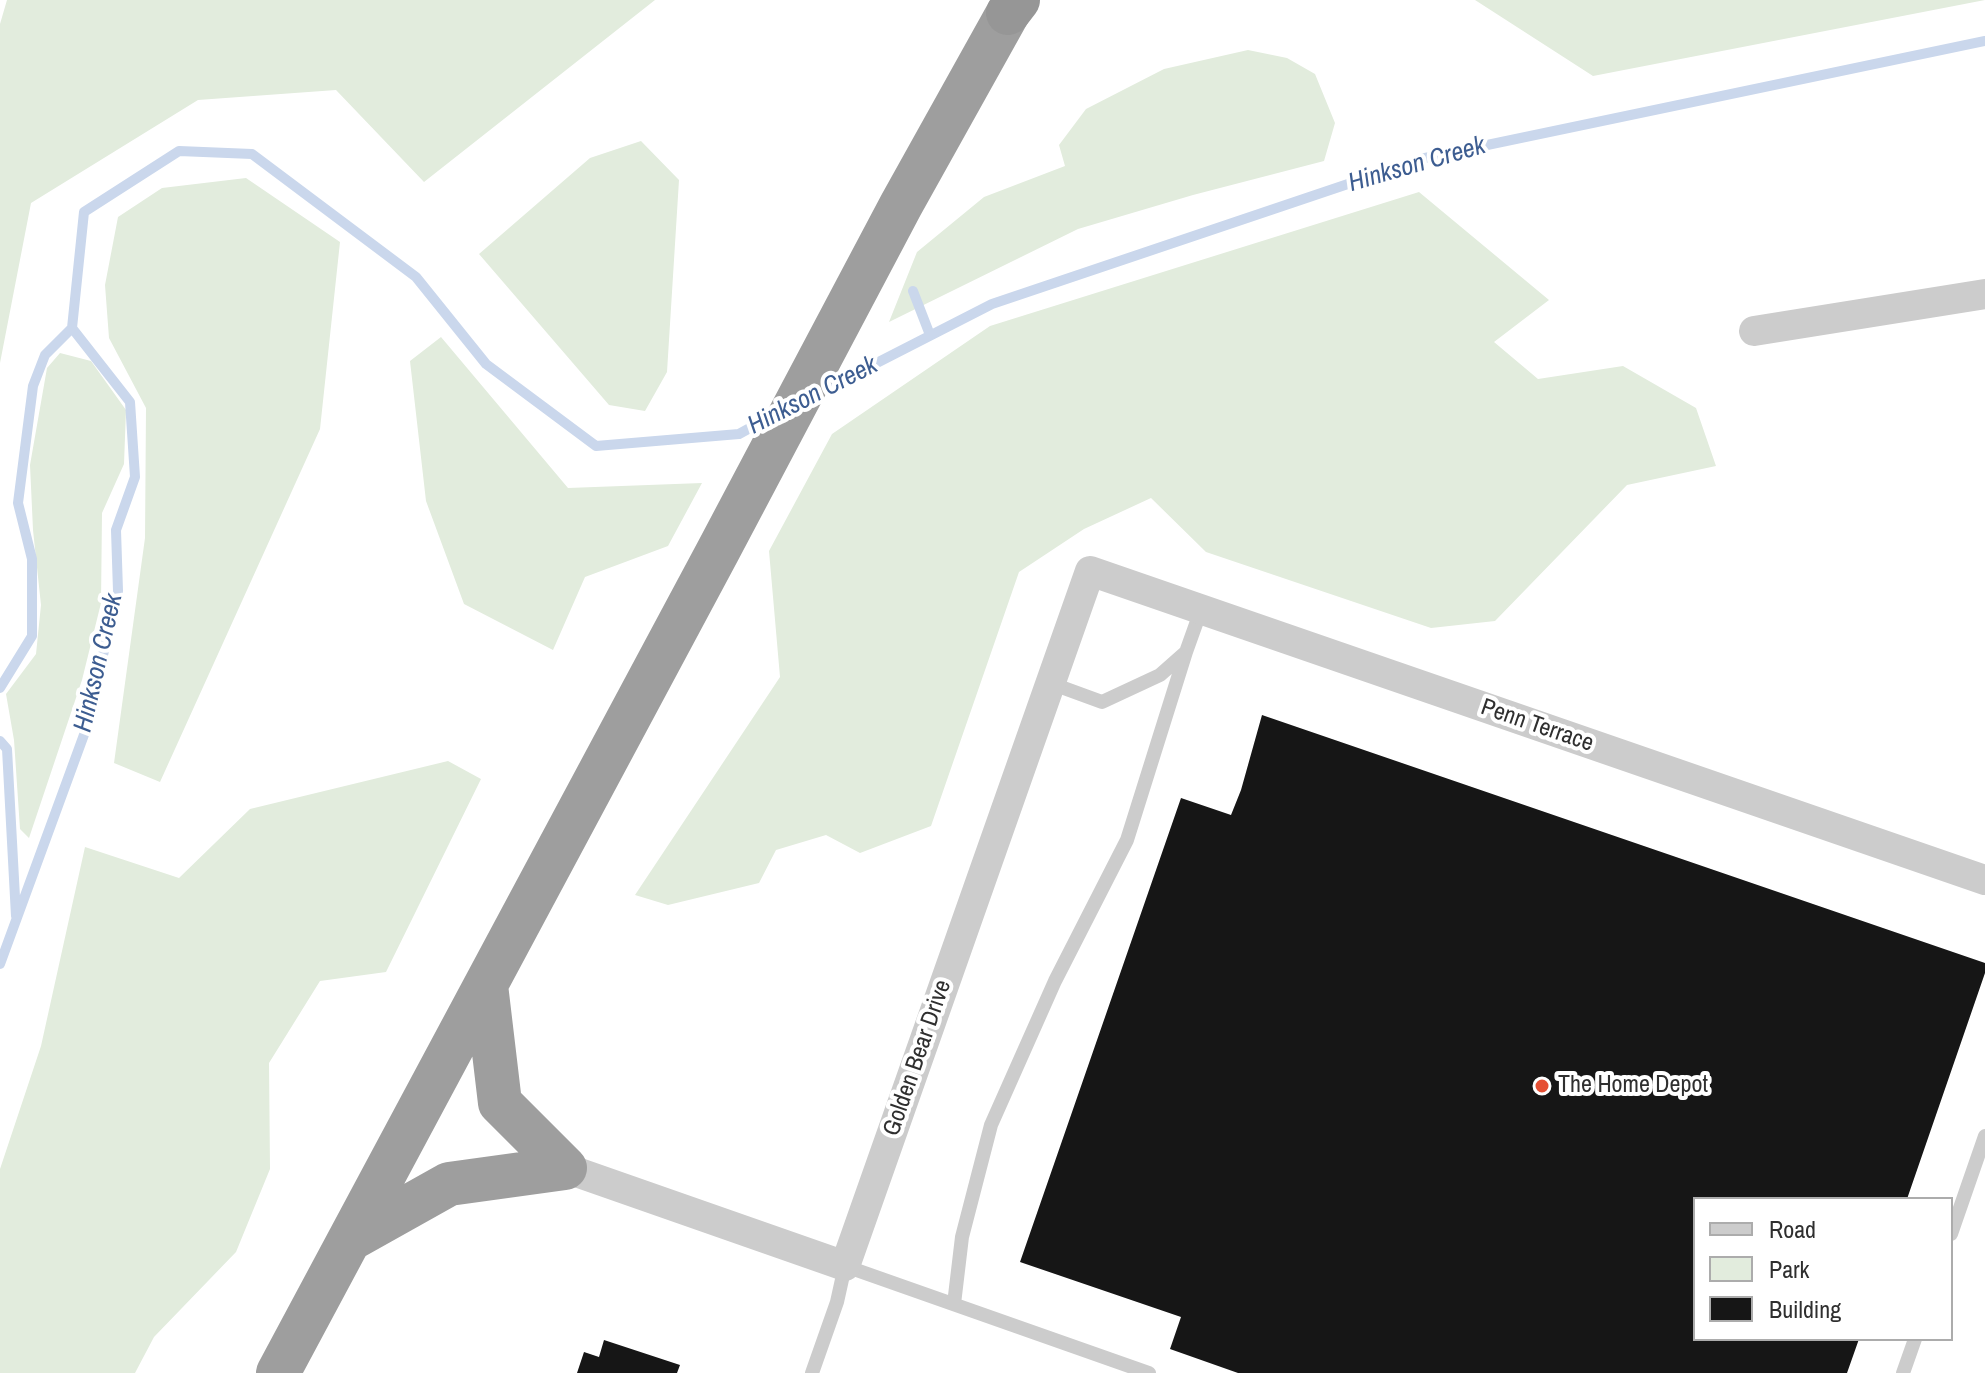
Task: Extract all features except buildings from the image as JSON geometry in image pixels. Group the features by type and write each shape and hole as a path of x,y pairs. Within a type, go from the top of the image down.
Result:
{"highway":[{"path":"278,1373 901,205 1014,4"},
{"path":"486,985 500,1103 565,1168"},
{"path":"349,1240 449,1184 565,1168"}],"street":[{"path":"1754,331 1985,294"},
{"name":"Penn Terrace","path":"1090,571 1985,880"},
{"name":"Golden Bear Drive","path":"845,1266 1090,571"},
{"path":"565,1168 845,1266"}],"lane":[{"path":"954,1304 962,1237 991,1125 1055,981 1127,840 1201,610"},
{"path":"1050,683 1102,702 1160,675 1186,652"},
{"path":"1953,1228 1985,1136"},
{"path":"812,1373 837,1302 845,1266 1149,1373"},
{"path":"1903,1373 1914,1341"}],"green space":[{"path":"7,0 655,0 424,182 336,90 198,100 31,203 0,363 0,24"},
{"path":"1475,0 1985,0 1593,76"},
{"path":"1248,50 1287,58 1315,74 1335,123 1324,161 1078,229 889,322 917,252 984,197 1065,166 1059,145 1086,109 1164,69"},
{"path":"641,141 679,180 667,372 645,411 609,405 479,254 590,158"},
{"path":"246,178 340,242 320,429 160,782 114,763 145,538 146,408 109,338 105,285 118,217 162,188"},
{"path":"1419,192 1549,300 1494,342 1538,379 1623,366 1696,408 1716,466 1627,485 1495,621 1431,628 1206,552 1151,498 1084,529 1019,572 931,826 860,853 826,835 776,850 759,883 668,905 635,895 780,677 769,551 832,434 990,326"},
{"path":"441,337 568,488 702,483 668,546 585,577 553,650 464,604 426,501 410,361"},
{"path":"60,353 91,361 126,410 124,464 102,513 101,603 82,680 29,838 20,829 14,740 6,694 36,654 41,605 30,465 47,368"},
{"path":"448,761 481,779 386,972 320,981 269,1063 270,1169 236,1252 154,1337 135,1373 0,1373 0,1169 41,1046 85,847 179,878 250,809"}],"waterway":[{"name":"Hinkson Creek","path":"820,392 992,304 1425,158 1985,41"},
{"name":"Hinkson Creek","path":"0,964 85,732 118,591 116,530 135,477 130,402 72,328 84,212 179,151 252,154 416,277 486,364 596,446 739,434 770,417"},
{"path":"913,291 930,335"},
{"path":"0,688 32,636 32,559 18,503 33,386 45,355 72,328"},
{"path":"0,741 7,749 16,916"}],"place":[{"name":"The Home Depot","path":"1542,1086"}]}
